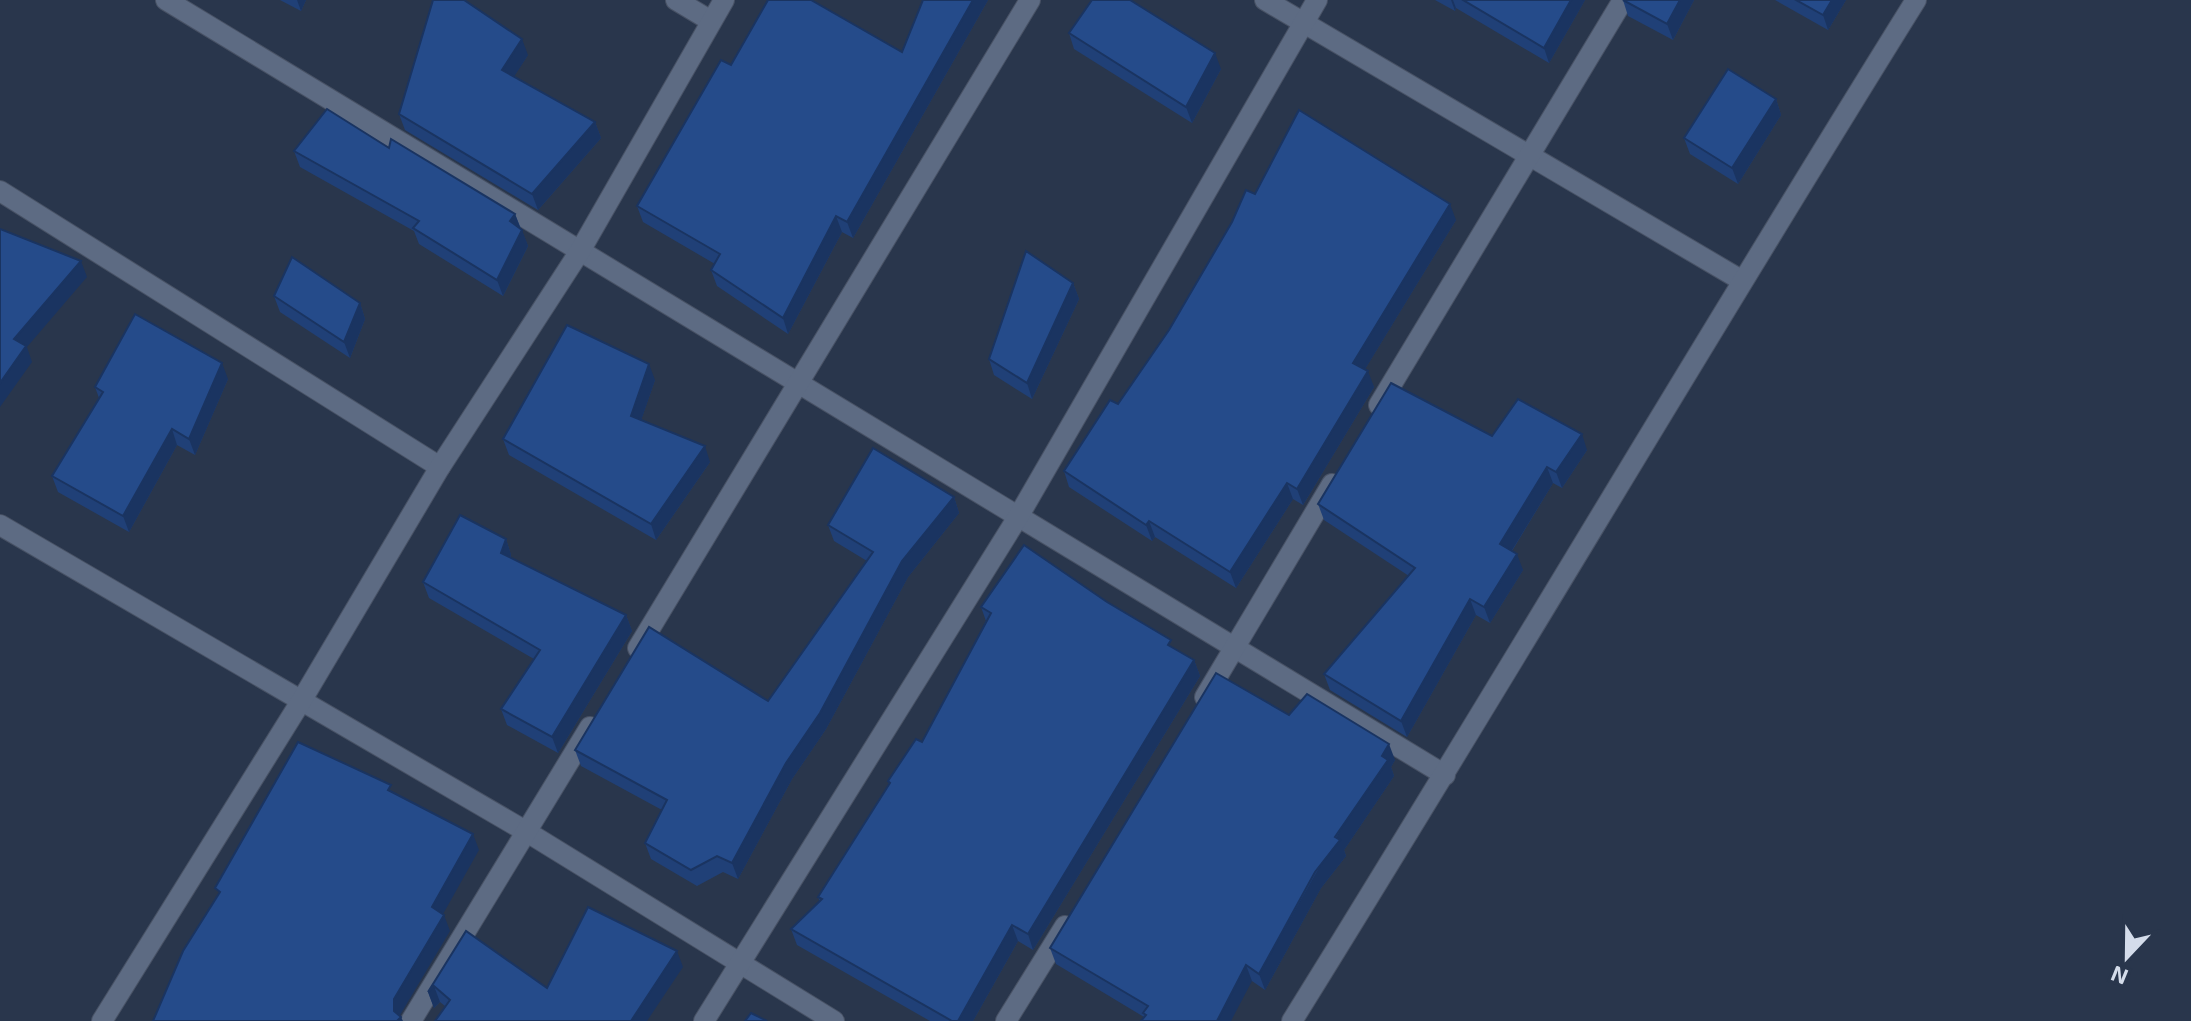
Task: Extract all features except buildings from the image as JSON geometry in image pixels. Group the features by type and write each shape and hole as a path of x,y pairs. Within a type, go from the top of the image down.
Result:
{"street":[{"path":"166,0 1445,775"},
{"path":"676,0 711,21"},
{"path":"102,1021 300,703 440,467 580,251 724,0"},
{"path":"626,669 1030,0"},
{"path":"1265,0 1741,280"},
{"path":"704,1021 1018,517 1317,0"},
{"path":"1366,428 1623,0"},
{"path":"1292,1021 1445,775 1741,280 1916,0"},
{"path":"0,191 440,467"},
{"path":"1194,714 1341,469"},
{"path":"0,525 300,703 527,832 834,1021"},
{"path":"411,1021 601,710"},
{"path":"1006,1021 1071,914"}]}
